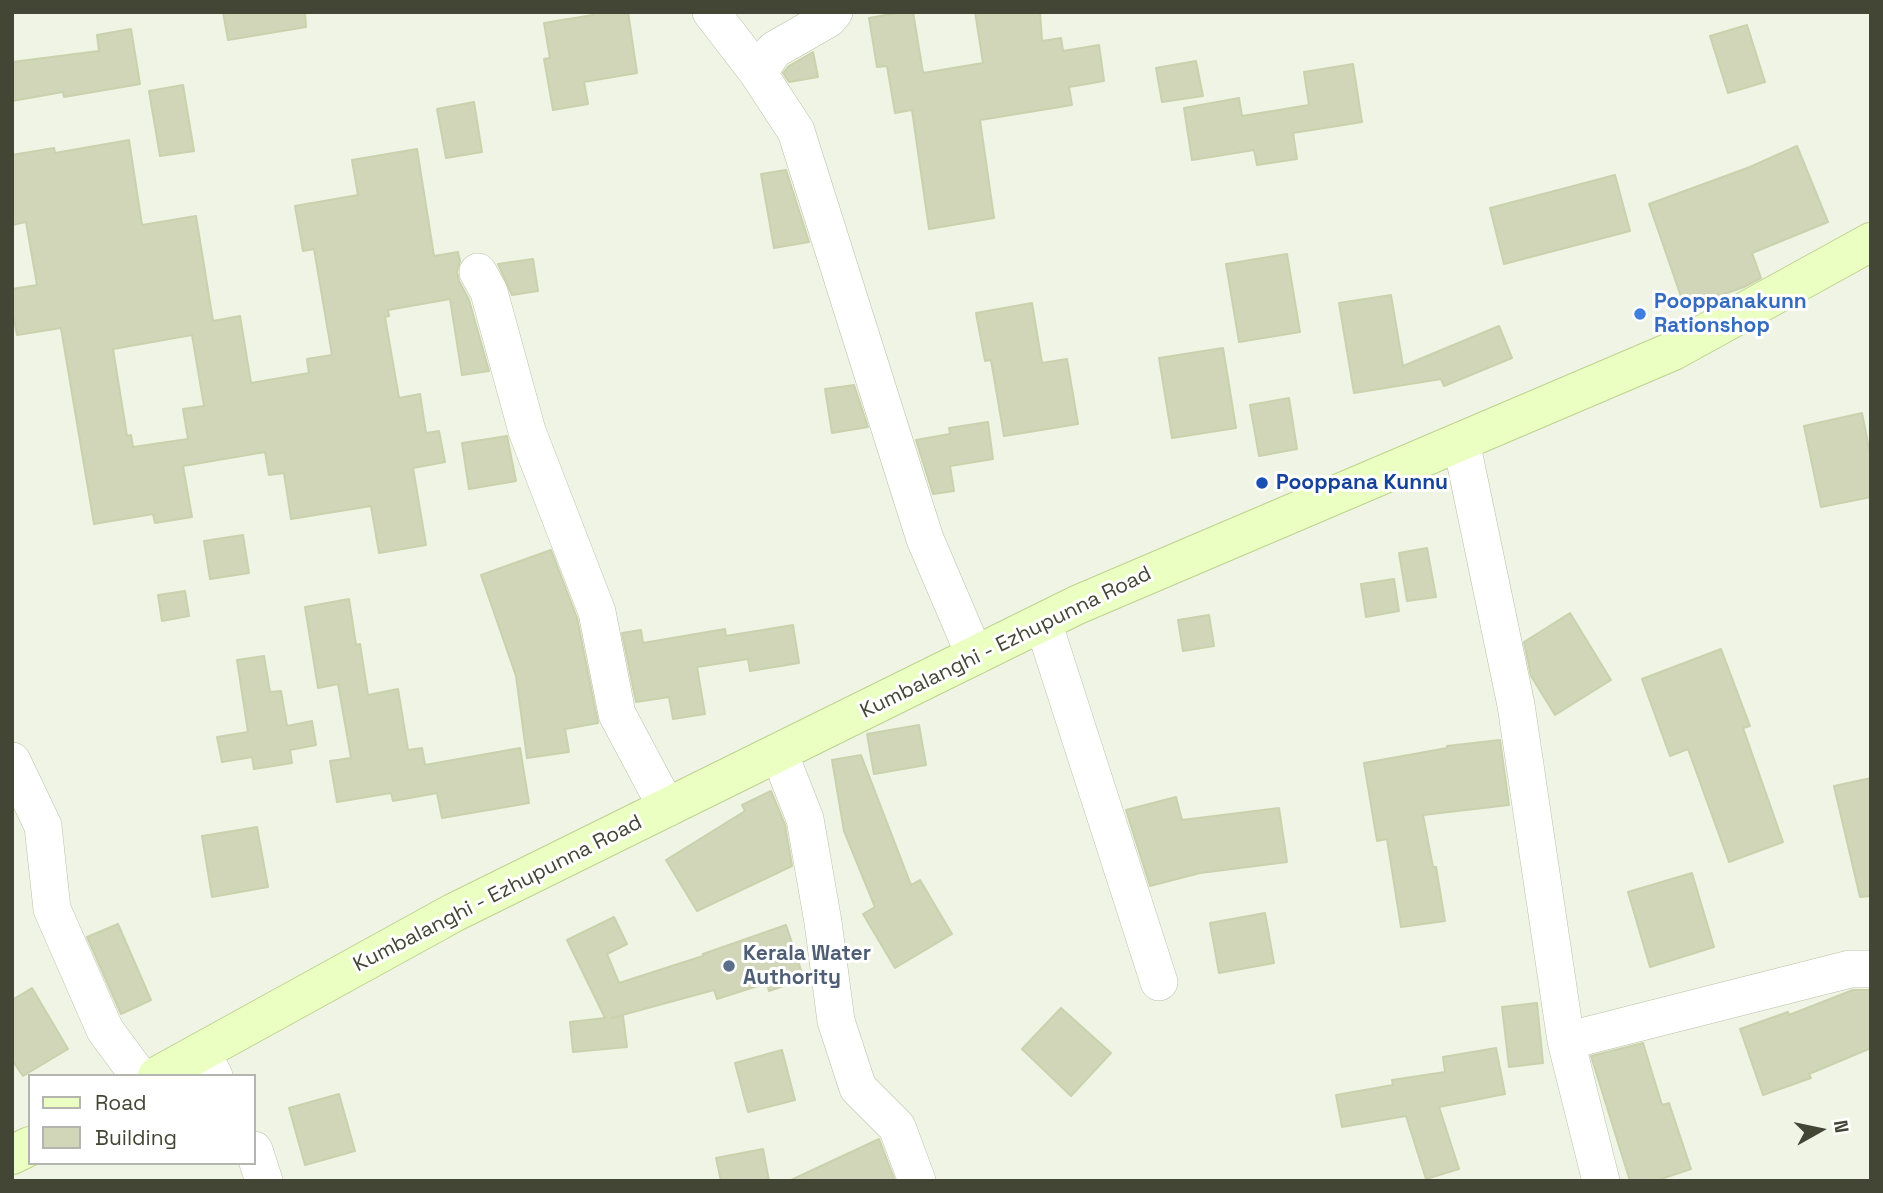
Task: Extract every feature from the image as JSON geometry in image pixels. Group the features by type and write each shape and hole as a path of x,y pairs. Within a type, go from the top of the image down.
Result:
{"main road":[{"name":"Kumbalanghi - Ezhupunna Road","path":"166,1074 208,1064 453,913 1077,605 1673,351 1871,242"},
{"path":"12,1155 28,1147"}],"street":[{"path":"711,12 758,73 796,131 925,540 975,656"},
{"path":"758,73 774,50 828,19 834,12"},
{"path":"478,272 489,292 527,431 597,611 617,714 667,808"},
{"path":"1461,441 1516,705 1566,1041 1601,1181"},
{"path":"1043,622 1159,982"},
{"path":"779,753 805,820 823,922 836,1021 858,1088 897,1128 917,1181"},
{"path":"12,761 43,826 52,909 105,1030 138,1074"},
{"path":"1566,1041 1850,969 1871,969"},
{"path":"256,1156 264,1181"}],"building":[{"path":"223,12 305,12 306,27 228,40"},
{"path":"592,12 628,12 637,73 584,82 588,104 553,110 544,59 550,58 544,23 593,15"},
{"path":"913,12 923,73 983,63 975,12 1040,12 1042,41 1061,38 1063,51 1099,45 1104,81 1069,87 1072,105 980,120 994,218 929,229 912,110 895,113 887,66 877,67 869,18"},
{"path":"1747,25 1765,82 1728,93 1710,36"},
{"path":"131,29 140,84 64,97 63,92 12,101 12,62 99,51 97,35"},
{"path":"813,52 818,77 789,82 783,73 789,66"},
{"path":"1196,61 1203,96 1162,102 1156,68"},
{"path":"1353,64 1362,122 1293,133 1297,159 1257,165 1254,150 1192,160 1184,108 1239,98 1242,116 1309,105 1304,72"},
{"path":"183,85 194,151 160,156 149,91"},
{"path":"474,102 482,152 446,158 437,109"},
{"path":"129,140 142,225 196,216 213,321 240,316 251,383 309,373 307,359 332,355 314,249 303,251 295,206 358,195 352,160 417,149 434,256 458,252 459,281 469,300 489,371 462,375 450,299 388,310 389,316 385,317 399,398 420,394 426,433 439,431 445,462 413,468 426,545 379,553 371,506 291,519 284,473 269,475 265,452 183,466 192,517 155,523 153,514 94,524 61,328 17,335 12,309 12,289 37,285 26,222 12,225 12,155 54,148 55,153","holes":["192,335 204,406 183,409 188,439 133,447 131,435 127,436 113,349"]},
{"path":"1797,146 1828,222 1752,253 1761,278 1744,287 1685,308 1649,204 1750,167"},
{"path":"786,170 809,242 774,248 761,174"},
{"path":"1615,175 1630,231 1504,264 1490,208"},
{"path":"1287,254 1300,332 1239,342 1226,264"},
{"path":"533,259 538,291 512,295 498,264"},
{"path":"1391,295 1403,366 1499,326 1512,358 1444,386 1441,379 1354,393 1339,303"},
{"path":"1032,303 1042,363 1067,359 1078,424 1004,436 991,360 985,361 976,313"},
{"path":"1223,348 1236,428 1172,438 1159,358"},
{"path":"854,385 868,427 832,433 825,389"},
{"path":"1289,398 1297,449 1259,456 1250,405"},
{"path":"1862,413 1871,458 1871,497 1821,507 1804,426"},
{"path":"988,422 993,459 950,466 954,491 933,494 916,440 950,434 949,428"},
{"path":"507,436 516,481 469,489 462,443"},
{"path":"243,535 249,573 210,579 204,541"},
{"path":"1427,548 1436,597 1407,601 1399,553"},
{"path":"551,550 577,618 598,723 565,729 569,752 527,758 516,676 481,575"},
{"path":"1394,579 1399,611 1366,617 1361,584"},
{"path":"185,591 189,616 162,621 158,595"},
{"path":"349,599 368,695 398,689 408,750 422,748 425,765 520,748 529,803 442,818 437,793 393,801 391,793 337,802 330,761 351,758 338,684 318,688 305,607"},
{"path":"1570,613 1611,680 1555,715 1531,676 1524,642"},
{"path":"1209,615 1214,646 1183,651 1178,620"},
{"path":"793,625 799,663 750,671 748,659 697,667 705,714 673,719 669,697 636,702 622,633 641,630 643,643 725,629 726,636"},
{"path":"1721,649 1750,726 1743,728 1783,842 1729,862 1688,749 1670,756 1642,679"},
{"path":"264,656 270,692 281,691 287,726 312,721 316,745 290,750 292,763 254,769 252,757 222,762 217,737 248,732 237,660"},
{"path":"919,725 926,765 874,774 867,734"},
{"path":"1500,740 1509,805 1423,815 1433,867 1436,867 1445,921 1401,927 1387,839 1377,841 1364,763 1447,746"},
{"path":"861,755 911,885 920,880 952,934 895,968 863,914 875,907 844,831 832,760"},
{"path":"1871,778 1871,896 1860,897 1834,786"},
{"path":"771,791 785,825 792,866 697,911 666,860 745,811 742,805"},
{"path":"1176,797 1182,820 1279,808 1287,862 1200,873 1150,886 1126,810"},
{"path":"257,827 268,887 212,897 202,836"},
{"path":"1692,873 1714,947 1650,967 1628,892"},
{"path":"1265,913 1274,963 1219,973 1210,923"},
{"path":"614,917 627,944 607,954 619,983 786,925 804,979 769,991 767,983 717,999 714,990 611,1018 623,1016 627,1047 573,1052 570,1022 605,1018 567,940"},
{"path":"118,924 151,1000 121,1014 87,937"},
{"path":"32,988 68,1049 23,1076 12,1060 12,1000"},
{"path":"1853,990 1871,990 1871,1048 1809,1074 1811,1078 1763,1095 1740,1029 1788,1012 1789,1015"},
{"path":"1537,1003 1543,1063 1509,1067 1502,1007"},
{"path":"1061,1008 1111,1053 1071,1096 1022,1049"},
{"path":"1643,1043 1662,1105 1669,1103 1691,1169 1655,1181 1630,1181 1591,1056"},
{"path":"1496,1048 1505,1094 1439,1107 1459,1169 1426,1179 1406,1116 1342,1127 1336,1095 1393,1085 1392,1080 1445,1072 1443,1057"},
{"path":"782,1050 795,1100 748,1112 735,1063"},
{"path":"339,1094 355,1151 305,1165 289,1108"},
{"path":"879,1139 895,1181 789,1181"},
{"path":"763,1149 769,1181 721,1181 716,1158"}],"place":[{"name":"Pooppanakunn Rationshop","path":"1640,314"},
{"name":"Pooppana Kunnu","path":"1262,483"},
{"name":"Kerala Water Authority","path":"729,966"}]}
